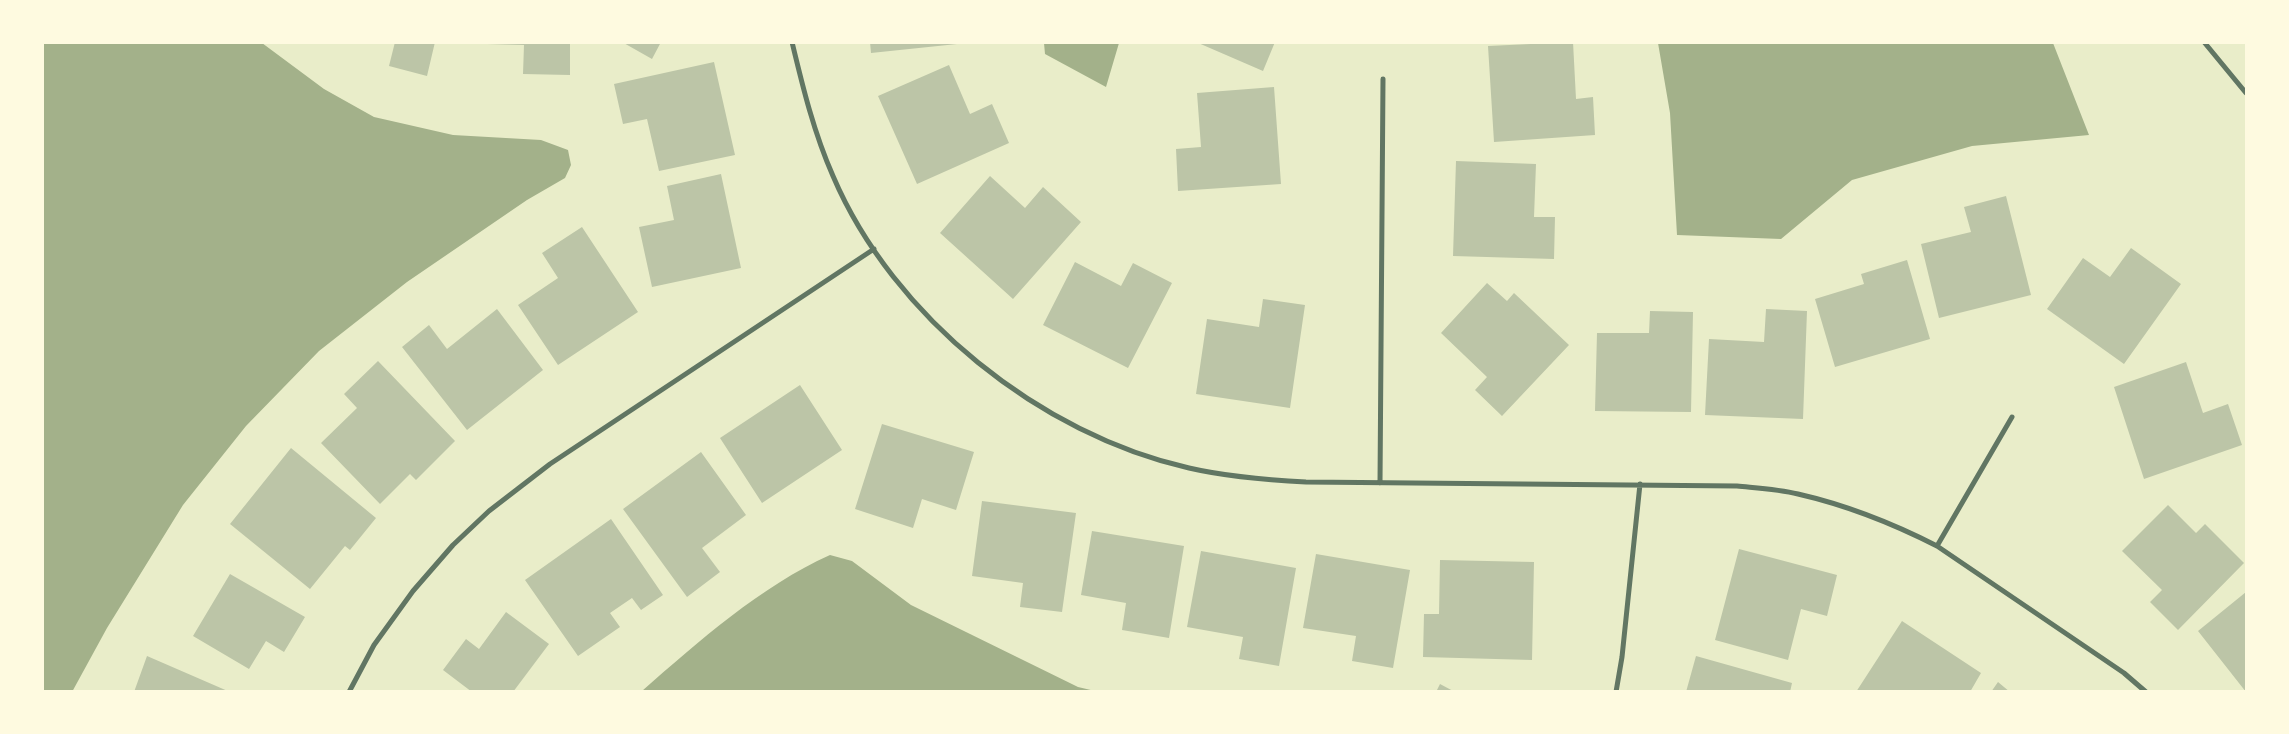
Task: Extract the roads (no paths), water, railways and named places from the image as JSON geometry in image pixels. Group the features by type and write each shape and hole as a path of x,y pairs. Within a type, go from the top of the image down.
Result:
{"street":[{"path":"792,42 808,111 833,177 855,220 874,249 910,297 959,348 996,378 1056,417 1120,447 1188,468 1258,480 1737,486 1796,493 1853,509 1909,532 1937,546 2124,673 2146,692"},
{"path":"2204,42 2246,94"},
{"path":"1380,483 1383,79"},
{"path":"349,692 374,645 413,591 453,545 490,510 550,464 874,249"},
{"path":"1937,546 2012,417"},
{"path":"1616,692 1622,657 1640,484"}]}
